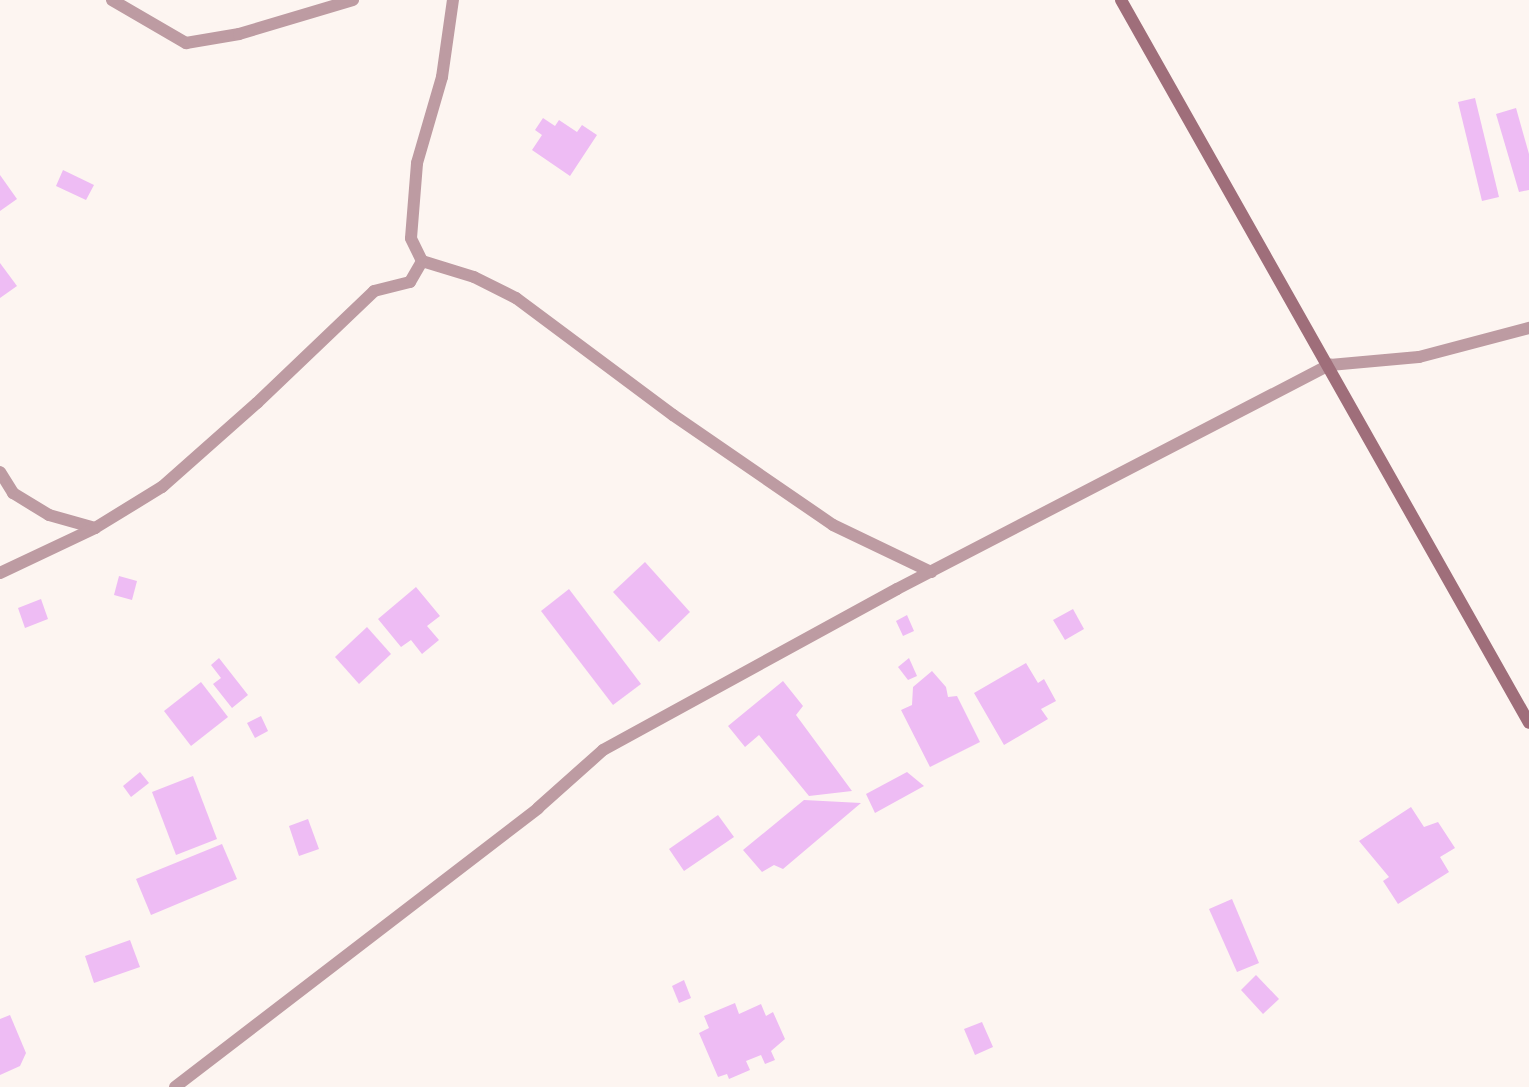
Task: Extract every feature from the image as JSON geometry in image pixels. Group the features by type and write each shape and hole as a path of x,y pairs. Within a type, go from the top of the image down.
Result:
{"street":[{"path":"112,0 186,43 239,34 353,0"},
{"path":"453,0 442,77 416,163 411,238 422,261 474,278 516,298 674,415 833,525 931,572"},
{"path":"1121,0 1330,365 1529,723"},
{"path":"0,573 95,528 188,466 374,290 410,282 422,261"},
{"path":"175,1087 538,808 603,750 931,572 1330,365 1419,357 1529,328"},
{"path":"0,472 14,493 49,516 95,528"}],"building":[{"path":"1475,98 1499,197 1482,201 1458,102"},
{"path":"1516,108 1529,154 1529,190 1519,192 1496,114"},
{"path":"543,118 555,126 559,120 577,132 582,125 597,135 570,176 532,150 542,135 535,130"},
{"path":"63,170 94,185 86,200 56,186"},
{"path":"0,175 17,199 0,211"},
{"path":"0,263 17,286 0,298"},
{"path":"645,562 690,612 659,642 613,592"},
{"path":"119,576 137,581 132,600 114,595"},
{"path":"416,587 440,616 427,626 439,640 422,654 411,640 401,647 378,619"},
{"path":"569,589 641,684 613,705 541,611"},
{"path":"41,599 48,619 25,628 18,608"},
{"path":"1073,609 1084,629 1065,640 1053,620"},
{"path":"907,615 914,631 903,636 896,621"},
{"path":"367,627 391,654 359,684 335,657"},
{"path":"219,658 248,695 232,708 213,684 221,678 211,665"},
{"path":"909,658 917,676 908,680 898,667"},
{"path":"1026,663 1038,683 1044,679 1056,701 1041,709 1048,719 1004,745 974,693"},
{"path":"932,671 946,687 948,697 957,696 980,742 930,767 901,710 912,705 913,687"},
{"path":"783,681 803,706 796,715 852,791 809,796 759,735 745,747 728,726"},
{"path":"201,682 228,717 191,746 164,711"},
{"path":"261,716 268,731 255,738 247,723"},
{"path":"140,772 149,783 131,797 123,786"},
{"path":"907,772 924,786 875,813 866,794"},
{"path":"193,776 217,839 176,855 152,792"},
{"path":"804,800 861,803 783,869 774,865 762,872 743,850"},
{"path":"1411,807 1424,827 1438,822 1455,848 1440,857 1449,872 1398,904 1383,881 1389,877 1359,841"},
{"path":"718,815 734,837 684,871 669,849"},
{"path":"308,819 319,849 299,856 289,826"},
{"path":"222,844 237,879 151,915 136,879"},
{"path":"1232,899 1259,963 1237,972 1209,909"},
{"path":"130,940 140,967 94,983 85,956"},
{"path":"1256,975 1279,999 1263,1014 1241,990"},
{"path":"684,980 691,998 679,1003 672,986"},
{"path":"735,1003 739,1014 761,1004 766,1016 773,1012 785,1039 771,1051 775,1060 765,1064 761,1055 746,1061 750,1070 729,1079 727,1074 718,1077 699,1033 709,1028 704,1016"},
{"path":"10,1015 26,1053 20,1066 0,1075 0,1019"},
{"path":"982,1022 993,1047 975,1055 964,1029"}]}
